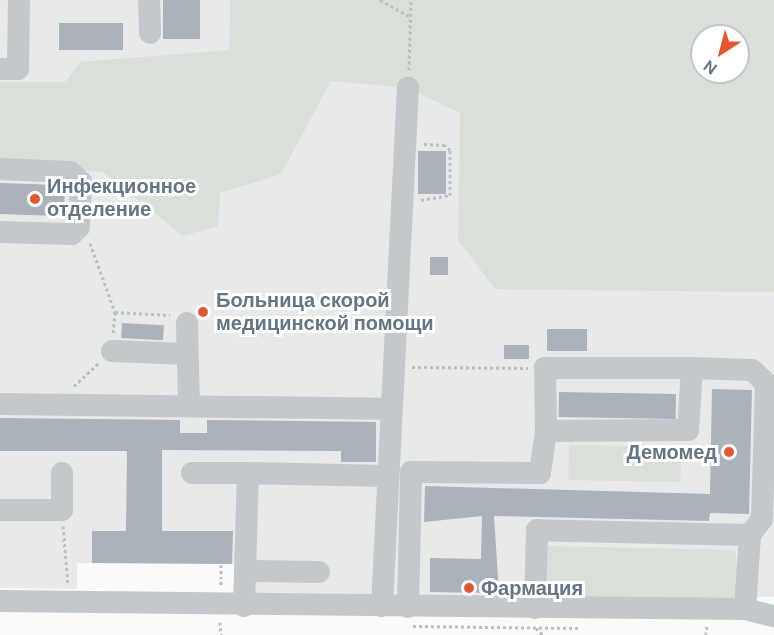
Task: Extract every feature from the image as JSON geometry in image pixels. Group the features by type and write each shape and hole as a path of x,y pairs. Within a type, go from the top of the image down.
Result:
{"lane":[{"path":"0,69 18,69 19,0"},
{"path":"149,0 150,33"},
{"path":"382,606 388,409 407,243 401,200 408,88"},
{"path":"0,169 70,172 81,182 79,227 72,234 0,232"},
{"path":"187,323 189,406"},
{"path":"112,351 187,354"},
{"path":"408,607 411,472 540,473 546,431 545,368 692,368 752,370 766,383 762,519 750,535 745,609"},
{"path":"546,431 688,430 692,368"},
{"path":"0,404 388,409"},
{"path":"0,510 62,510 62,472"},
{"path":"244,606 248,473"},
{"path":"192,474 386,476"},
{"path":"535,608 537,530 750,535"},
{"path":"246,571 319,572"},
{"path":"0,601 244,606 745,609 774,616"}],"path":[{"path":"380,0 411,17"},
{"path":"408,88 411,0"},
{"path":"401,200 450,195 450,150 445,145 405,144"},
{"path":"53,404 112,351 115,312 79,227"},
{"path":"115,312 181,316 187,323"},
{"path":"391,367 545,368"},
{"path":"62,510 68,602"},
{"path":"706,635 707,624"}],"shaded area":[{"path":"0,0 230,0 229,50 774,133 774,597 235,593 235,564 77,563 77,589 0,588"},
{"path":"230,0 774,0 774,292 495,289 458,240 460,113 408,88 331,81 281,174 220,193 218,226 183,236 103,172 0,163 0,82 65,82 80,62 229,50"},
{"path":"569,445 681,447 680,482 568,480"},
{"path":"546,546 735,550 741,595 730,600 546,597"}],"building":[{"path":"163,0 200,0 200,39 163,39"},
{"path":"59,23 123,23 123,50 59,50"},
{"path":"418,151 446,151 446,194 418,194"},
{"name":"Инфекционное отделение","path":"0,183 65,185 64,216 0,214"},
{"path":"430,257 448,257 448,275 430,275"},
{"path":"122,323 164,325 163,340 121,338"},
{"path":"547,329 587,329 587,351 547,351"},
{"path":"504,345 529,345 529,359 504,359"},
{"path":"712,389 752,390 749,514 710,513 709,521 494,516 499,593 430,592 430,558 481,559 482,516 424,522 425,486 710,494"},
{"path":"559,392 676,394 676,419 559,417"},
{"path":"0,418 180,420 180,433 207,433 207,420 376,422 376,462 341,462 341,451 162,450 162,531 233,531 232,564 92,563 92,531 126,531 127,451 0,451"}],"place":[{"name":"Инфекционное отделение","path":"35,199"},
{"name":"Больница скорой медицинской помощи","path":"203,312"},
{"name":"Демомед","path":"729,452"},
{"name":"Фармация","path":"469,588"}]}
